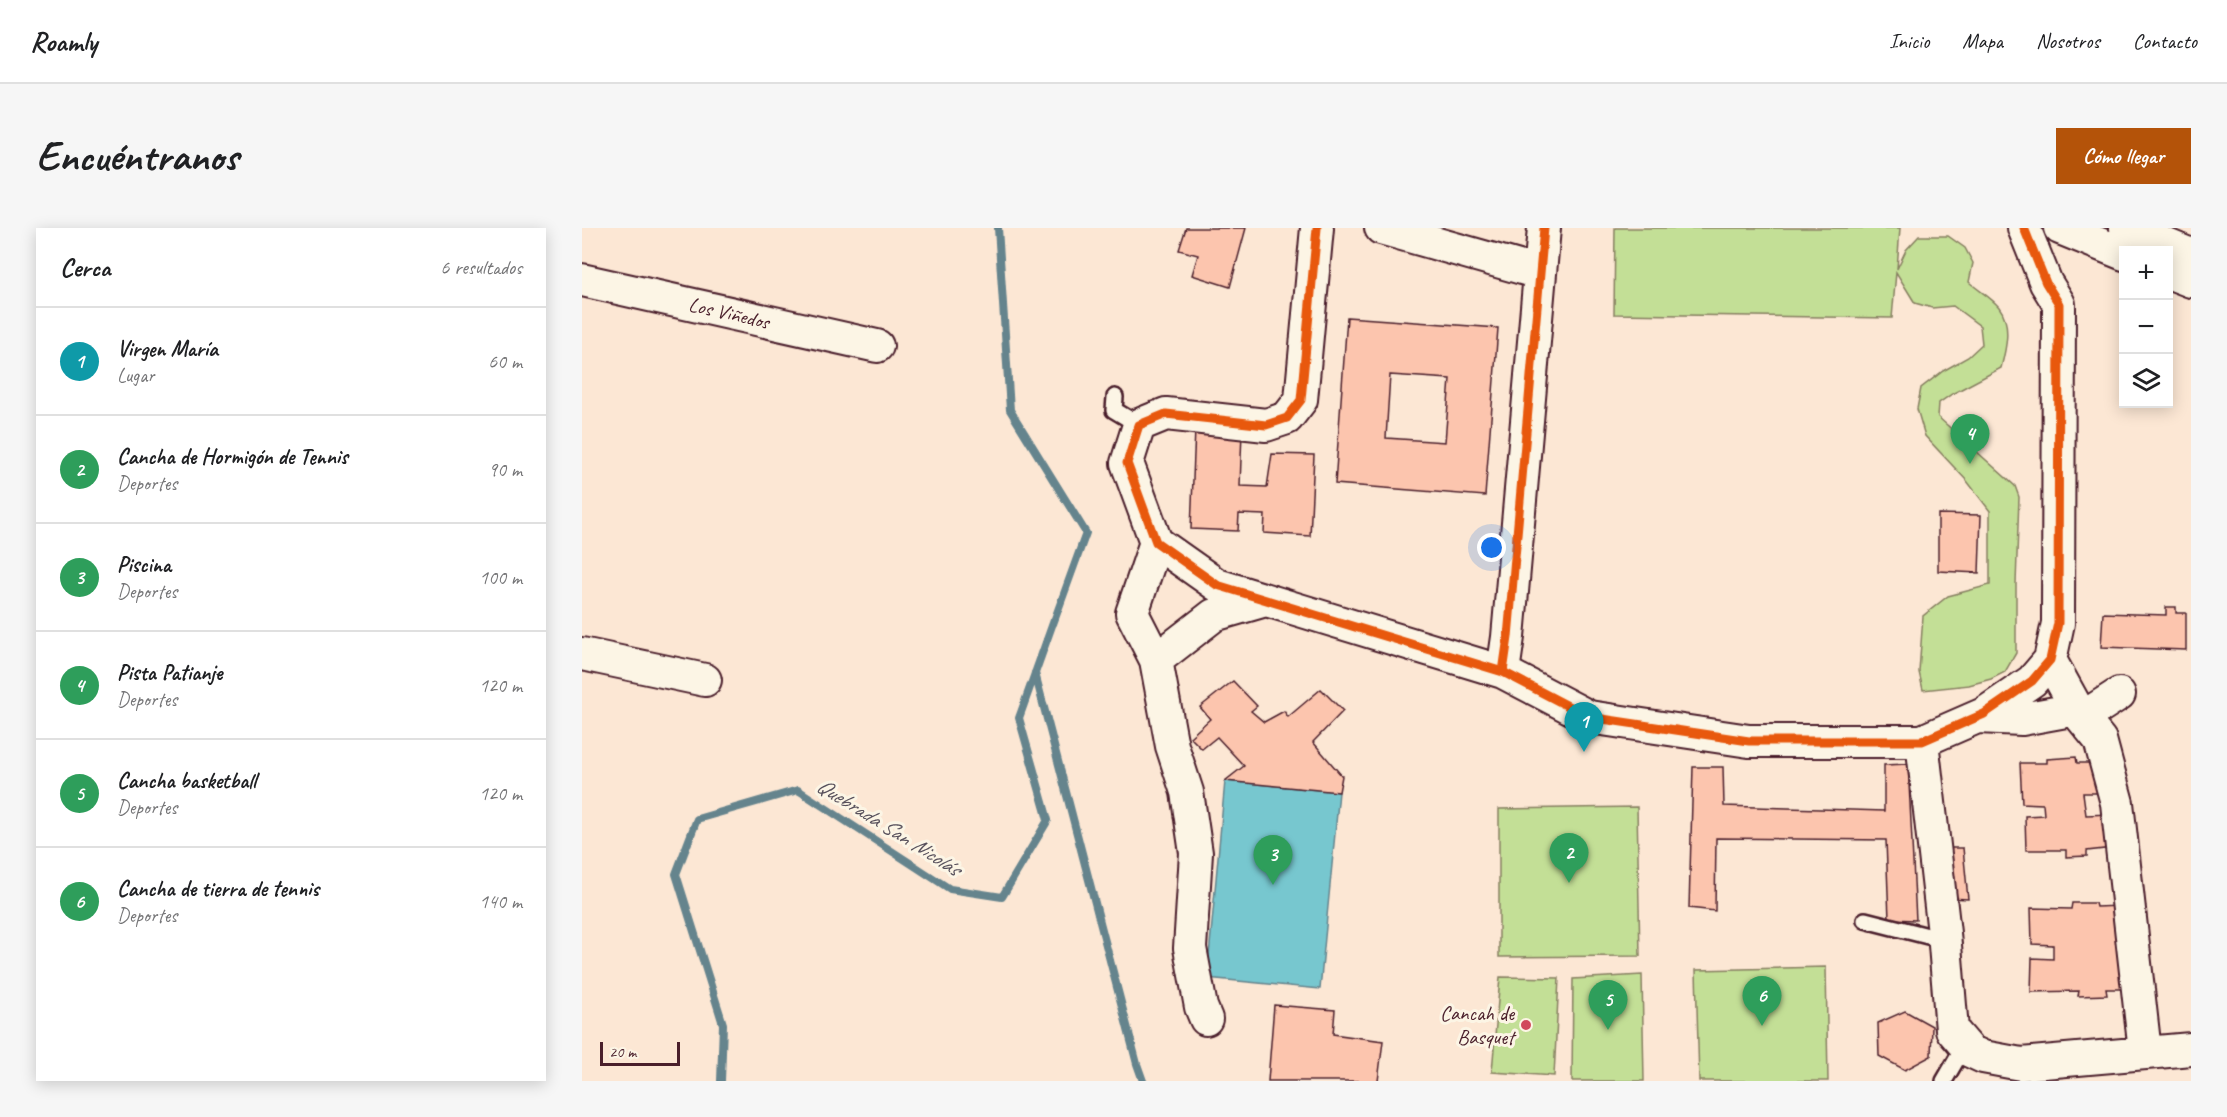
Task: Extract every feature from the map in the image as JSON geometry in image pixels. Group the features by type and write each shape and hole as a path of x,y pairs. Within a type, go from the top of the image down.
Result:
{"street":[{"path":"1317,228 1301,400 1287,418 1266,425 1166,414 1139,425 1127,462 1156,542 1217,585 1503,672 1589,717 1749,741 1922,741 1978,717 2032,681 2050,660 2058,623 2059,304 2046,283 2024,228"},
{"path":"1381,228 1540,273"},
{"path":"1503,672 1544,228"},
{"path":"2060,228 2119,252"},
{"path":"2126,228 2191,255"},
{"path":"2173,274 2191,281"},
{"name":"Los Viñedos","path":"582,280 877,346"},
{"path":"1156,542 1132,613 1156,660 1172,746 1187,792 1196,853 1190,948 1201,1007 1206,1019"},
{"path":"1156,660 1214,615 1266,600"},
{"path":"582,654 705,680"},
{"path":"2050,660 2080,714 2100,740 2117,803 2145,1052"},
{"path":"1978,717 2022,719 2080,714 2119,694"},
{"path":"1922,741 1944,933 1952,1030 1970,1051 1983,1057 2021,1064 2191,1049"}],"lane":[{"path":"1114,397 1114,410 1139,425"},
{"path":"1865,920 1932,937 1944,933"},
{"path":"1944,1081 1965,1045"}],"green space":[{"path":"1615,228 1900,228 1897,269 1906,250 1919,236 1948,236 1965,248 1973,263 1969,282 1999,307 2006,321 2006,345 2001,368 1939,403 1938,417 2015,486 2019,497 2016,653 2005,672 1991,679 1969,685 1923,690 1919,672 1923,616 1948,596 1990,585 1990,511 1967,481 1925,436 1917,409 1921,388 1943,371 1968,357 1982,344 1980,326 1953,306 1932,308 1915,303 1896,272 1892,318 1614,314"},
{"path":"1637,807 1640,956 1499,957 1499,809"},
{"path":"1826,967 1828,1081 1699,1081 1696,970"},
{"path":"1642,975 1644,1081 1572,1081 1573,979"},
{"name":"Cancah de Basquet","path":"1500,977 1559,978 1554,1076 1492,1072"}],"water":[{"path":"1225,781 1339,792 1320,989 1207,978"}],"building":[{"path":"1186,228 1246,228 1230,287 1192,275 1198,255 1179,250"},
{"path":"1347,317 1498,328 1485,496 1335,484","holes":["1390,375 1450,379 1445,442 1386,438"]},
{"path":"1195,429 1242,431 1240,486 1267,487 1272,454 1314,455 1310,536 1264,533 1265,515 1239,514 1238,531 1191,529"},
{"path":"1938,514 1981,515 1979,573 1938,571"},
{"path":"2166,607 2176,607 2176,613 2186,613 2186,650 2101,647 2103,613 2166,615"},
{"path":"1233,681 1257,706 1251,711 1264,722 1284,711 1288,717 1321,689 1343,711 1313,742 1342,776 1339,792 1225,781 1244,766 1217,737 1202,749 1190,737 1210,719 1200,707"},
{"path":"2076,757 2077,763 2101,763 2103,793 2083,793 2086,815 2111,814 2113,848 2087,851 2087,856 2066,857 2066,850 2026,850 2025,816 2044,815 2043,804 2022,803 2020,763 2047,763 2047,759"},
{"path":"1908,764 1916,920 1889,919 1886,840 1716,838 1715,911 1689,908 1693,767 1723,767 1724,806 1884,811 1884,765"},
{"path":"1947,848 1963,848 1968,899 1949,898"},
{"path":"2072,903 2095,903 2096,907 2121,906 2129,989 2106,989 2107,995 2078,996 2079,991 2031,992 2032,958 2053,959 2053,945 2032,944 2031,908 2071,909"},
{"path":"1274,1005 1335,1010 1333,1034 1383,1041 1378,1081 1268,1081"},
{"path":"1905,1011 1932,1026 1931,1056 1905,1070 1879,1056 1878,1023"}],"waterway":[{"path":"998,228 1010,410 1086,533 1053,624"},
{"name":"Quebrada San Nicolás","path":"721,1081 723,1024 676,874 697,819 798,790 950,889 1002,897 1048,820 1019,718 1054,620"},
{"path":"1035,673 1143,1081"}],"cycle path":[{"path":"1317,228 1301,400 1287,418 1266,425 1166,414 1139,425 1127,463 1156,542 1217,585 1503,672"},
{"path":"1544,228 1503,672 1589,717 1749,741 1922,741 1984,714 2032,681 2050,660 2058,623 2059,304 2046,283 2024,228"}],"place":[{"name":"Pista Patianje","path":"1970,464"},
{"name":"Virgen María","path":"1584,752"},
{"name":"Cancha de Hormigón de Tennis","path":"1569,883"},
{"name":"Piscina","path":"1273,885"},
{"name":"Cancah de Basquet","path":"1526,1025"},
{"name":"Cancha de tierra de tennis","path":"1762,1026"},
{"name":"Cancha basketball","path":"1608,1030"}]}
